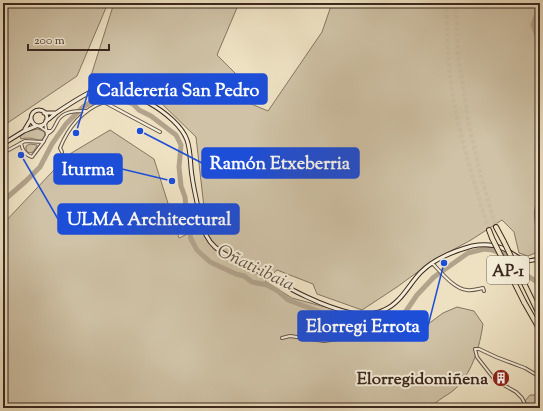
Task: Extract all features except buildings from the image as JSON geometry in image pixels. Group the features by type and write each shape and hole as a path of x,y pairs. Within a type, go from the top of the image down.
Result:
{"highway":[{"name":"AP-1","path":"496,227 540,316"},
{"name":"AP-1","path":"489,230 524,302 540,330"}],"main road":[{"path":"3,144 24,131 46,122 56,113 90,92 106,89 120,90 133,95 152,105 164,114 182,130 187,139 201,221 205,234 212,244 225,255 276,282 313,299 350,312 365,314 385,310 397,301 415,279 432,263 452,253 473,246 485,244 502,248 523,260 530,261 540,258"},
{"path":"24,131 32,115 37,111 44,113 56,113"},
{"path":"44,113 46,116 46,122"},
{"path":"31,118 33,123 38,126"}],"street":[{"path":"62,152 60,148 68,132 76,122 87,111 104,102 160,132"},
{"path":"46,133 52,130 60,117 68,113 87,111"},
{"path":"21,143 24,152 27,155 32,156 45,140 46,122"},
{"path":"38,126 46,133"},
{"path":"3,153 21,143 31,141 41,142 45,140"},
{"path":"432,263 444,278 461,289 469,290 483,288 484,291"},
{"path":"282,338 290,336 308,340 327,341 352,338"},
{"path":"527,408 525,402 519,394 510,387 495,380 477,357 475,349 479,349 525,368 540,377"}],"shaded area":[{"path":"3,3 108,3 77,76 3,126"},
{"path":"114,3 239,3 217,55 251,89 249,103 268,111 322,32 332,3 540,3 540,197 534,211 539,246 538,252 528,256 519,253 514,232 502,220 471,240 434,260 362,310 317,294 313,284 277,270 265,281 292,298 351,314 359,331 382,338 424,327 443,313 457,307 474,311 483,324 480,340 471,366 463,381 454,390 431,408 3,408 3,224 68,155 110,130 154,159 179,238 206,225 196,137 159,101 114,85 89,82"},
{"path":"37,129 44,131 45,135 42,140 28,138 21,139 20,136 26,132"},
{"path":"30,144 37,146 33,152 29,153 26,150 26,146"},
{"path":"530,395 540,395 540,408 519,408"}],"waterway":[{"path":"540,5 533,25 540,44"},
{"name":"Oñati ibaia","path":"3,201 40,167 52,144 66,124 83,107 100,97 111,96 133,104 139,110 151,116 176,135 181,145 179,167 181,186 185,197 191,239 197,250 210,262 244,276 252,282 267,285 278,291 288,300 353,324 387,324 404,314 417,295 434,277 468,253 484,249 492,250 505,255 525,274 540,284"}],"tunnel":[{"path":"446,3 450,77 458,122 463,144 489,230"},
{"path":"456,3 458,55 469,125 480,173 496,227"}],"place":[{"name":"Ramón Etxeberria","path":"140,131"},
{"name":"Calderería San Pedro","path":"76,133"},
{"name":"ULMA Architectural","path":"21,155"},
{"name":"Iturma","path":"172,181"},
{"name":"Elorregi Errota","path":"444,263"},
{"name":"Elorregidomiñena","path":"501,378"}]}
